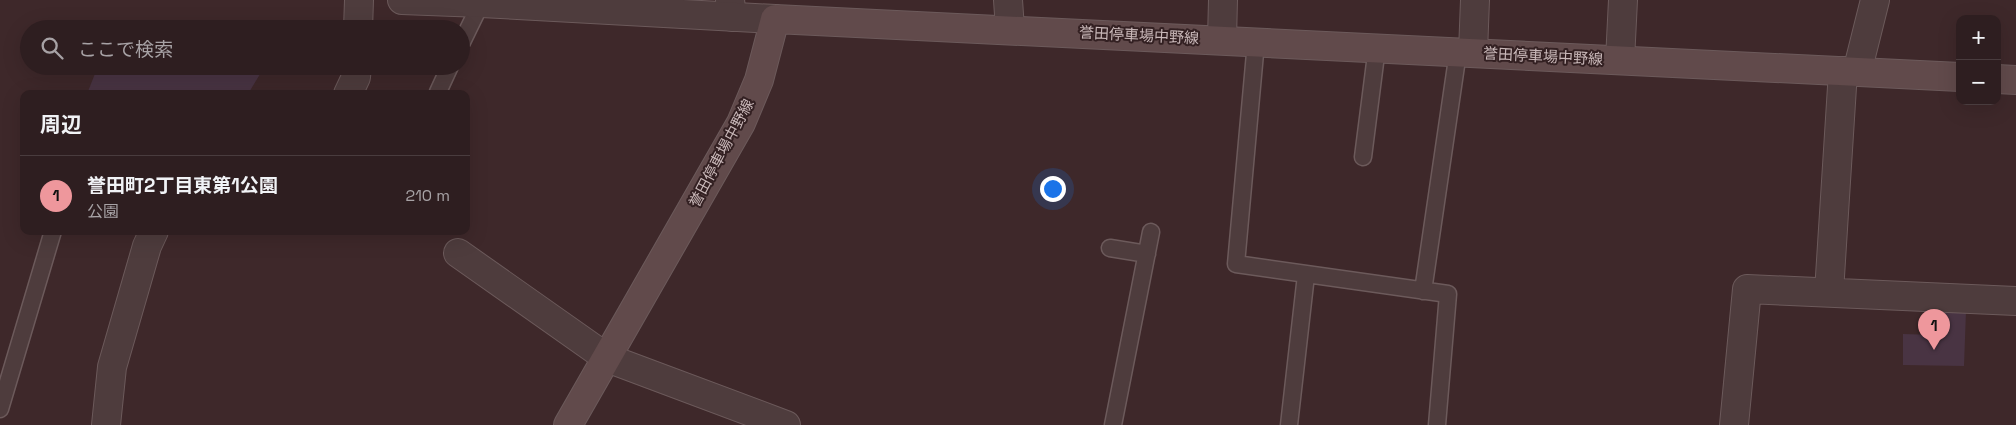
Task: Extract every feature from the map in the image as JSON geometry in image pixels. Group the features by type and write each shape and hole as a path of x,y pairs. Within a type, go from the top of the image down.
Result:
{"main road":[{"name":"誉田停車場中野線","path":"568,425 741,123 758,80 775,19 1010,29 1956,77"},
{"path":"2001,79 2016,80"}],"street":[{"path":"358,20 359,0"},
{"path":"402,0 731,9 775,19"},
{"path":"1008,0 1010,29"},
{"path":"1222,0 1222,40"},
{"path":"1465,52 1475,0"},
{"path":"1620,60 1623,0"},
{"path":"1829,292 1850,72 1875,0"},
{"path":"350,90 356,75"},
{"path":"106,425 112,367 147,246 152,235"},
{"path":"458,253 607,358 786,425"},
{"path":"1734,425 1747,289 2016,301"}],"lane":[{"path":"470,26 481,3"},
{"path":"1256,42 1236,264 1306,276 1448,294 1437,425"},
{"path":"1363,157 1377,47"},
{"path":"1423,291 1465,52"},
{"path":"439,90 446,75"},
{"path":"1113,425 1151,232"},
{"path":"0,409 52,235"},
{"path":"1110,248 1147,254"},
{"path":"1290,425 1306,276"}],"shaded area":[{"path":"94,75 260,75 250,90 89,90"},
{"path":"1936,310 1966,311 1964,366 1903,365 1903,334 1935,335"}],"place":[{"name":"誉田町2丁目東第1公園","path":"1934,350"}]}
